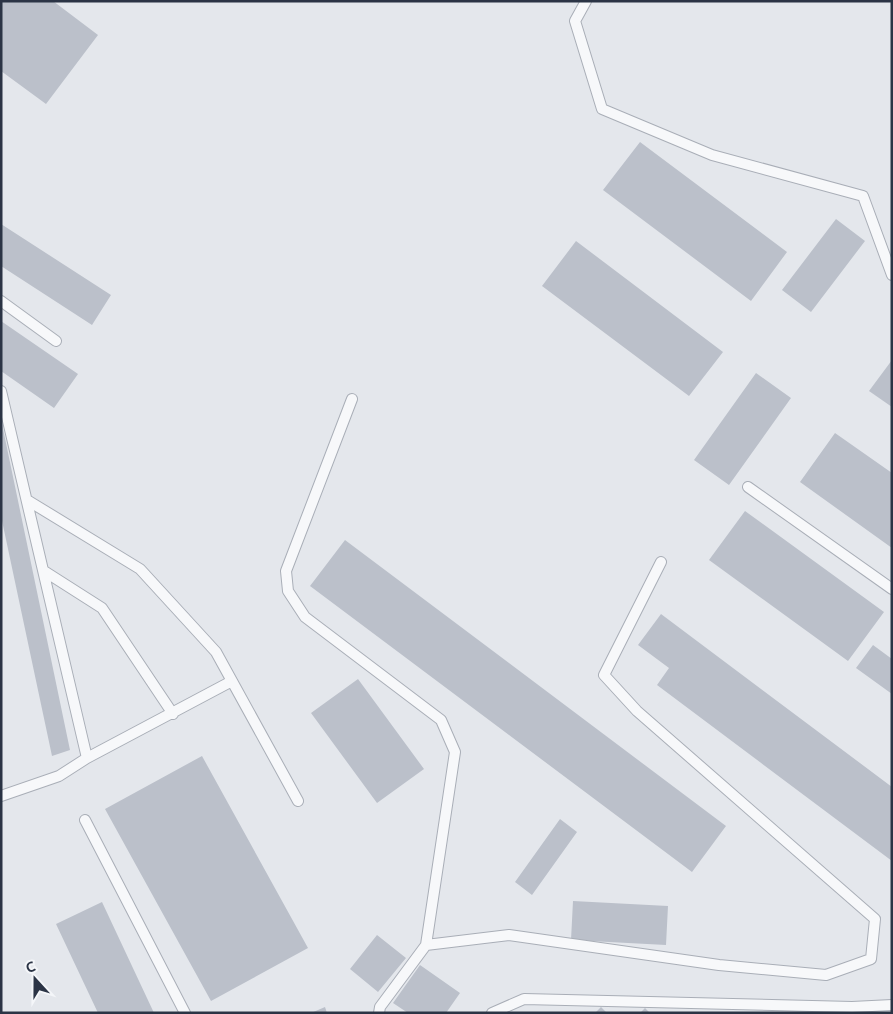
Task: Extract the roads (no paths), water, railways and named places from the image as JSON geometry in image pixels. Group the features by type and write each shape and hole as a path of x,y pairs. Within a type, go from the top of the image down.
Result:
{"lane":[{"path":"586,1 575,21 602,109 712,154 863,196 892,275"},
{"path":"1,301 56,341"},
{"path":"1,390 87,758"},
{"path":"352,399 286,571 288,592 305,617 441,720 455,752 426,944 380,1007 379,1013"},
{"path":"748,487 892,589"},
{"path":"28,500 140,569 216,652 298,801"},
{"path":"426,944 509,936 719,965 826,975 871,959 875,919 637,711 604,675 661,562"},
{"path":"44,571 102,608 173,714"},
{"path":"1,796 60,776 87,758 232,682"},
{"path":"85,820 186,1013"},
{"path":"492,1013 524,999 852,1007 892,1005"}]}
